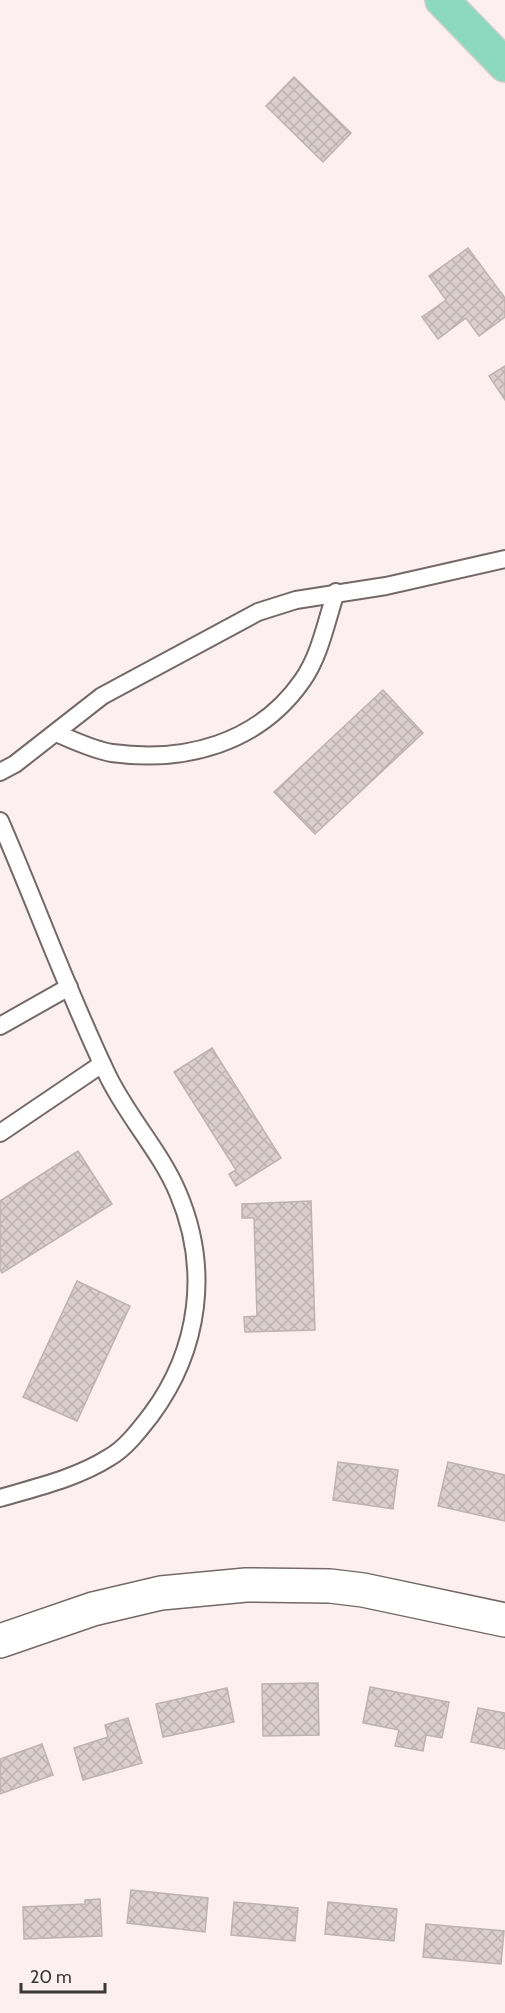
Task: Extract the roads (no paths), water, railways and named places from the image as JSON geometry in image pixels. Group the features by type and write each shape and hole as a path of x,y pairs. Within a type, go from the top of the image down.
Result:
{"main road":[{"path":"442,0 505,65"}],"street":[{"path":"0,1641 93,1609 161,1593 246,1585 330,1586 363,1590 505,1620"}],"lane":[{"path":"0,772 15,765 102,696 258,612 296,600 386,586 505,559"},
{"path":"56,733 110,753 181,754 213,748 250,731 279,708 302,682 314,660 336,592"},
{"path":"0,821 102,1064 177,1191 195,1245 197,1295 189,1344 169,1391 142,1427 112,1456 82,1473 0,1498"},
{"path":"0,1026 69,987"},
{"path":"0,1133 102,1064"}]}
